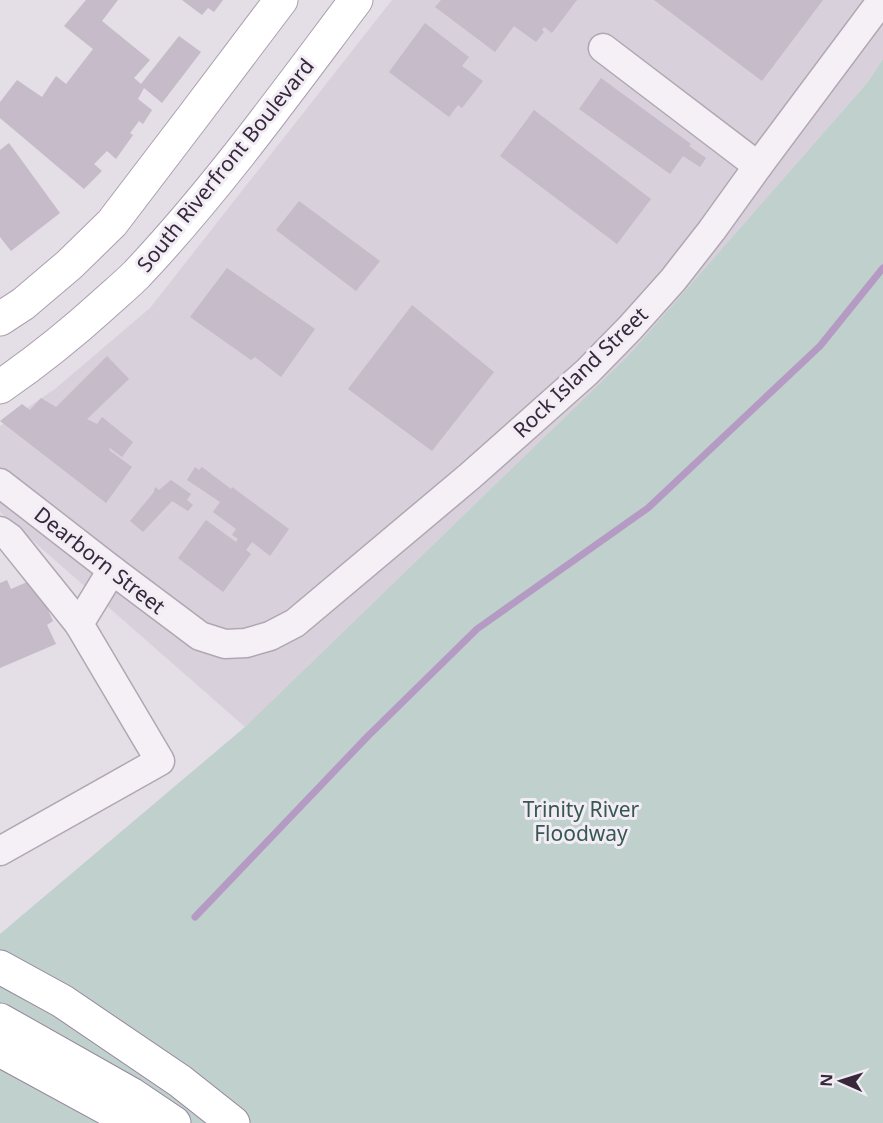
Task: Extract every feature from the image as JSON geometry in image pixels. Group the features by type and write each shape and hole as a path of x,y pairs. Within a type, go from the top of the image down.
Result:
{"main road":[{"path":"0,319 23,304 69,265 112,223 281,0"},
{"name":"South Riverfront Boulevard","path":"0,387 34,364 79,327 143,267 248,143 356,0"},
{"path":"0,967 62,1001 180,1081 233,1123"},
{"path":"0,1020 131,1094 174,1123"},
{"path":"0,1050 134,1123"}],"street":[{"name":"Rock Island Street","path":"200,636 225,644 246,643 270,636 296,623 411,527 587,372 673,280 882,0"},
{"path":"603,48 758,166"},
{"name":"Dearborn Street","path":"0,483 200,636"},
{"path":"3,537 19,534 41,515"},
{"path":"0,851 160,761 79,624 3,537"},
{"path":"79,624 112,570"}],"shaded area":[{"path":"392,0 883,0 883,59 868,82 627,357 245,727 0,512 0,426 55,389 150,308"}],"green space":[{"name":"Trinity River Floodway","path":"883,59 883,1123 0,1123 0,934 245,727 627,357 868,82"}],"building":[{"path":"86,0 118,0 102,21 150,60 134,78 141,84 179,36 201,52 162,103 144,88 138,99 152,110 143,124 139,121 130,133 133,135 116,159 107,151 94,164 102,171 84,189 0,118 0,102 17,80 42,97 56,76 66,84 93,49 64,26"},
{"path":"182,0 223,0 214,12 208,8 202,15"},
{"path":"441,0 577,0 552,33 544,27 542,30 544,32 536,42 514,26 495,52 435,7"},
{"path":"654,0 823,0 762,81"},
{"path":"425,23 469,57 462,66 483,81 462,108 458,105 449,117 389,72"},
{"path":"601,78 691,144 689,146 706,158 700,167 683,156 670,174 579,109"},
{"path":"534,110 651,199 617,244 500,156"},
{"path":"9,143 60,213 11,251 0,237 0,150"},
{"path":"299,201 380,261 356,291 276,230"},
{"path":"227,268 315,329 281,377 255,357 251,360 190,317"},
{"path":"412,305 494,372 432,451 348,389"},
{"path":"107,356 129,379 87,419 97,424 102,417 133,442 122,457 110,448 109,450 132,467 106,503 0,421 22,404 30,410 41,398 56,407"},
{"path":"195,467 199,470 202,467 289,529 270,556 252,542 246,550 251,554 223,592 178,558 206,520 236,542 238,539 232,535 236,529 213,512 220,502 187,480"},
{"path":"171,480 191,494 187,500 193,505 188,511 172,501 143,532 130,521 154,492 155,487 159,490"},
{"path":"34,579 53,621 47,625 56,644 0,668 0,583 7,580 11,589"}],"waterway":[{"path":"195,917 368,736 477,629 648,508 820,346 883,268"}]}
